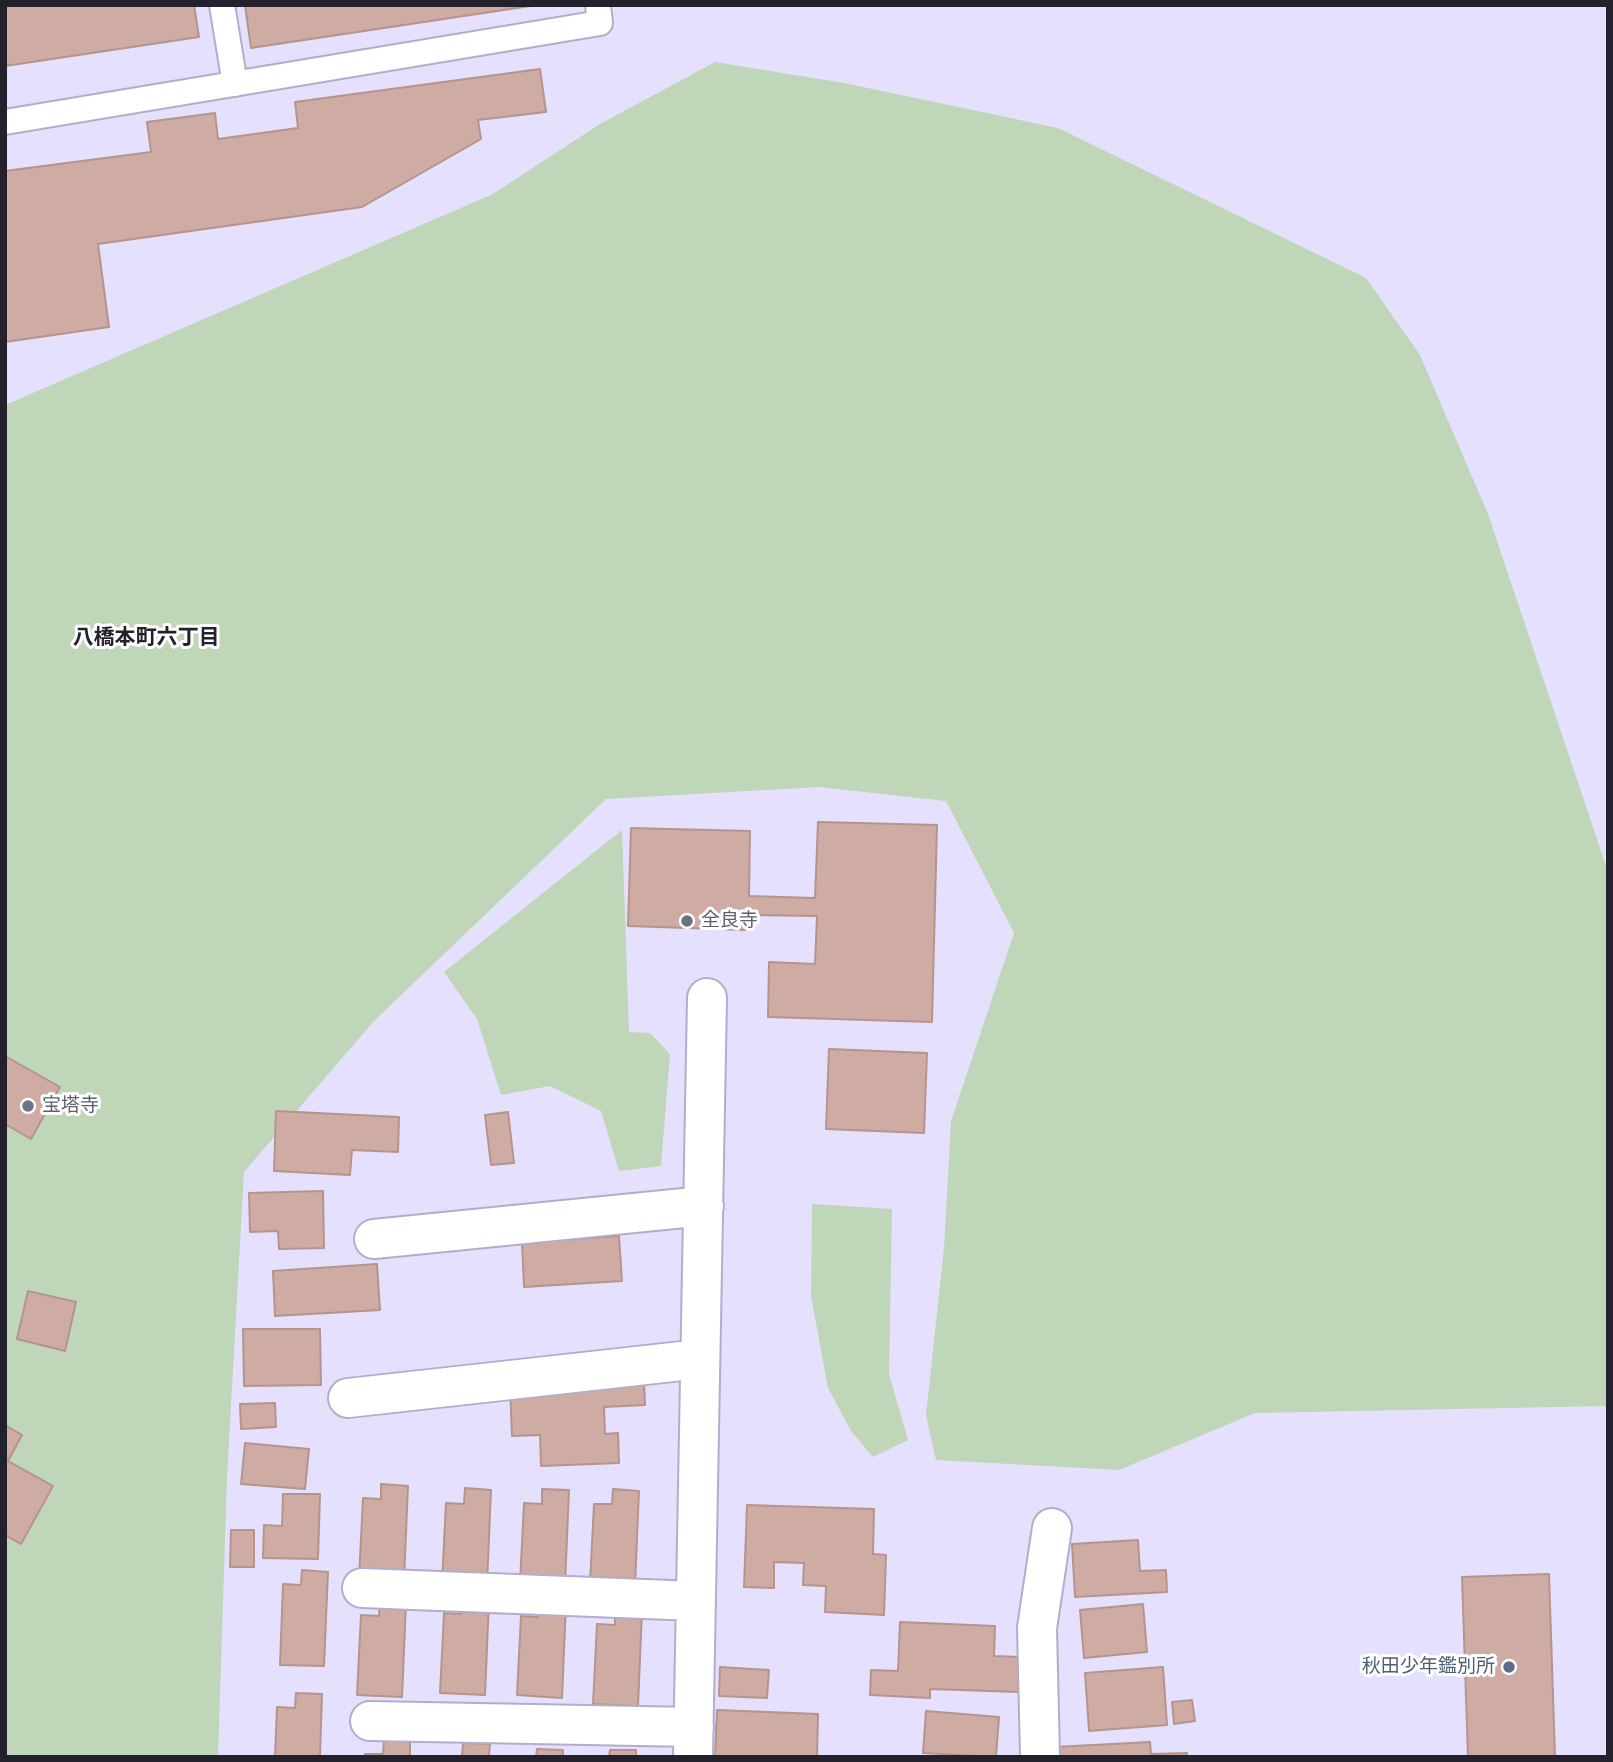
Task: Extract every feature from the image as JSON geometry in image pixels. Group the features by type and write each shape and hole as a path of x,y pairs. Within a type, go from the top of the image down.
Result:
{"street":[{"path":"370,1721 694,1742 707,998"},
{"path":"374,1239 704,1206"},
{"path":"348,1398 701,1359"},
{"path":"1040,1757 1037,1628 1052,1528"},
{"path":"362,1588 696,1601"}],"lane":[{"path":"222,5 235,84"},
{"path":"5,122 600,23 598,5"}],"green space":[{"path":"715,62 844,83 1058,128 1366,278 1420,355 1488,514 1608,872 1608,1406 1255,1413 1119,1470 936,1460 926,1415 944,1248 951,1121 1014,933 946,801 819,787 606,799 374,1021 244,1172 227,1477 218,1757 5,1757 5,405 493,194 600,124"},
{"path":"622,830 629,1032 650,1033 670,1054 661,1166 619,1171 601,1111 550,1086 501,1095 477,1019 444,972"},
{"path":"812,1204 892,1209 889,1374 908,1440 873,1457 851,1431 828,1388 811,1296"}],"building":[{"path":"5,5 194,5 199,37 5,66"},
{"path":"245,5 537,5 251,48"},
{"path":"540,69 546,112 478,120 481,139 362,207 98,244 109,327 5,342 5,171 151,152 147,122 215,113 218,139 298,128 295,102"},
{"name":"全良寺","path":"818,822 937,825 932,1022 768,1017 769,962 815,964 817,916 746,915 746,930 628,926 631,828 750,831 749,896 815,898"},
{"path":"829,1049 927,1053 924,1133 826,1129"},
{"name":"宝塔寺","path":"5,1056 60,1087 31,1139 5,1124"},
{"path":"276,1111 399,1117 398,1152 352,1150 350,1175 274,1171"},
{"path":"508,1112 514,1163 491,1165 485,1115"},
{"path":"323,1191 324,1248 279,1249 278,1231 250,1232 249,1193"},
{"path":"619,1236 622,1281 524,1287 522,1243"},
{"path":"377,1264 380,1310 275,1316 273,1271"},
{"path":"28,1291 76,1302 65,1351 17,1339"},
{"path":"243,1329 320,1329 321,1385 244,1386"},
{"path":"644,1382 645,1405 604,1407 605,1434 618,1433 619,1463 541,1466 540,1435 512,1436 510,1387"},
{"path":"275,1403 276,1427 241,1429 240,1404"},
{"path":"5,1425 22,1435 8,1461 53,1486 21,1544 5,1535"},
{"path":"245,1443 309,1449 305,1489 241,1484"},
{"path":"381,1484 408,1486 404,1580 359,1578 363,1498 381,1499"},
{"path":"465,1488 491,1490 487,1584 442,1582 446,1503 464,1504"},
{"path":"542,1489 569,1490 565,1585 520,1583 524,1503 542,1504"},
{"path":"613,1489 639,1491 635,1585 590,1583 594,1504 612,1504"},
{"path":"283,1494 320,1494 318,1559 263,1558 264,1525 282,1526"},
{"path":"747,1505 874,1509 873,1554 886,1555 884,1615 825,1612 826,1586 803,1585 804,1563 774,1562 774,1588 744,1587"},
{"path":"231,1530 254,1530 254,1567 230,1567"},
{"path":"1138,1540 1140,1571 1166,1570 1167,1592 1075,1597 1072,1544"},
{"path":"302,1570 328,1572 324,1666 280,1665 283,1584 301,1585"},
{"name":"秋田少年鑑別所","path":"1549,1574 1555,1757 1468,1757 1462,1577"},
{"path":"462,1599 489,1600 485,1695 440,1693 444,1613 461,1614"},
{"path":"380,1601 406,1603 402,1697 357,1695 361,1615 379,1616"},
{"path":"539,1602 566,1603 562,1698 517,1695 521,1616 538,1617"},
{"path":"1143,1604 1147,1652 1084,1658 1080,1610"},
{"path":"615,1610 642,1611 638,1706 593,1704 597,1624 615,1625"},
{"path":"900,1622 995,1626 994,1656 1020,1657 1018,1692 930,1689 930,1698 870,1695 871,1670 898,1671"},
{"path":"720,1667 769,1670 767,1698 719,1696"},
{"path":"1163,1667 1167,1725 1089,1731 1085,1673"},
{"path":"296,1693 322,1694 320,1757 275,1757 277,1707 295,1708"},
{"path":"1192,1700 1195,1721 1174,1724 1172,1702"},
{"path":"717,1710 818,1714 817,1757 715,1757"},
{"path":"926,1711 999,1717 996,1757 923,1753"},
{"path":"384,1740 410,1741 410,1757 365,1757 365,1754 383,1754"},
{"path":"1150,1742 1151,1754 1187,1753 1187,1757 1056,1757 1055,1747"},
{"path":"463,1743 490,1744 489,1757 462,1757"},
{"path":"537,1749 563,1750 563,1757 536,1757"},
{"path":"610,1750 636,1750 636,1757 609,1757"}],"place":[{"name":"全良寺","path":"687,921"},
{"name":"宝塔寺","path":"28,1106"},
{"name":"秋田少年鑑別所","path":"1509,1667"}],"district":[{"name":"八橋本町六丁目","path":"146,638"}]}
